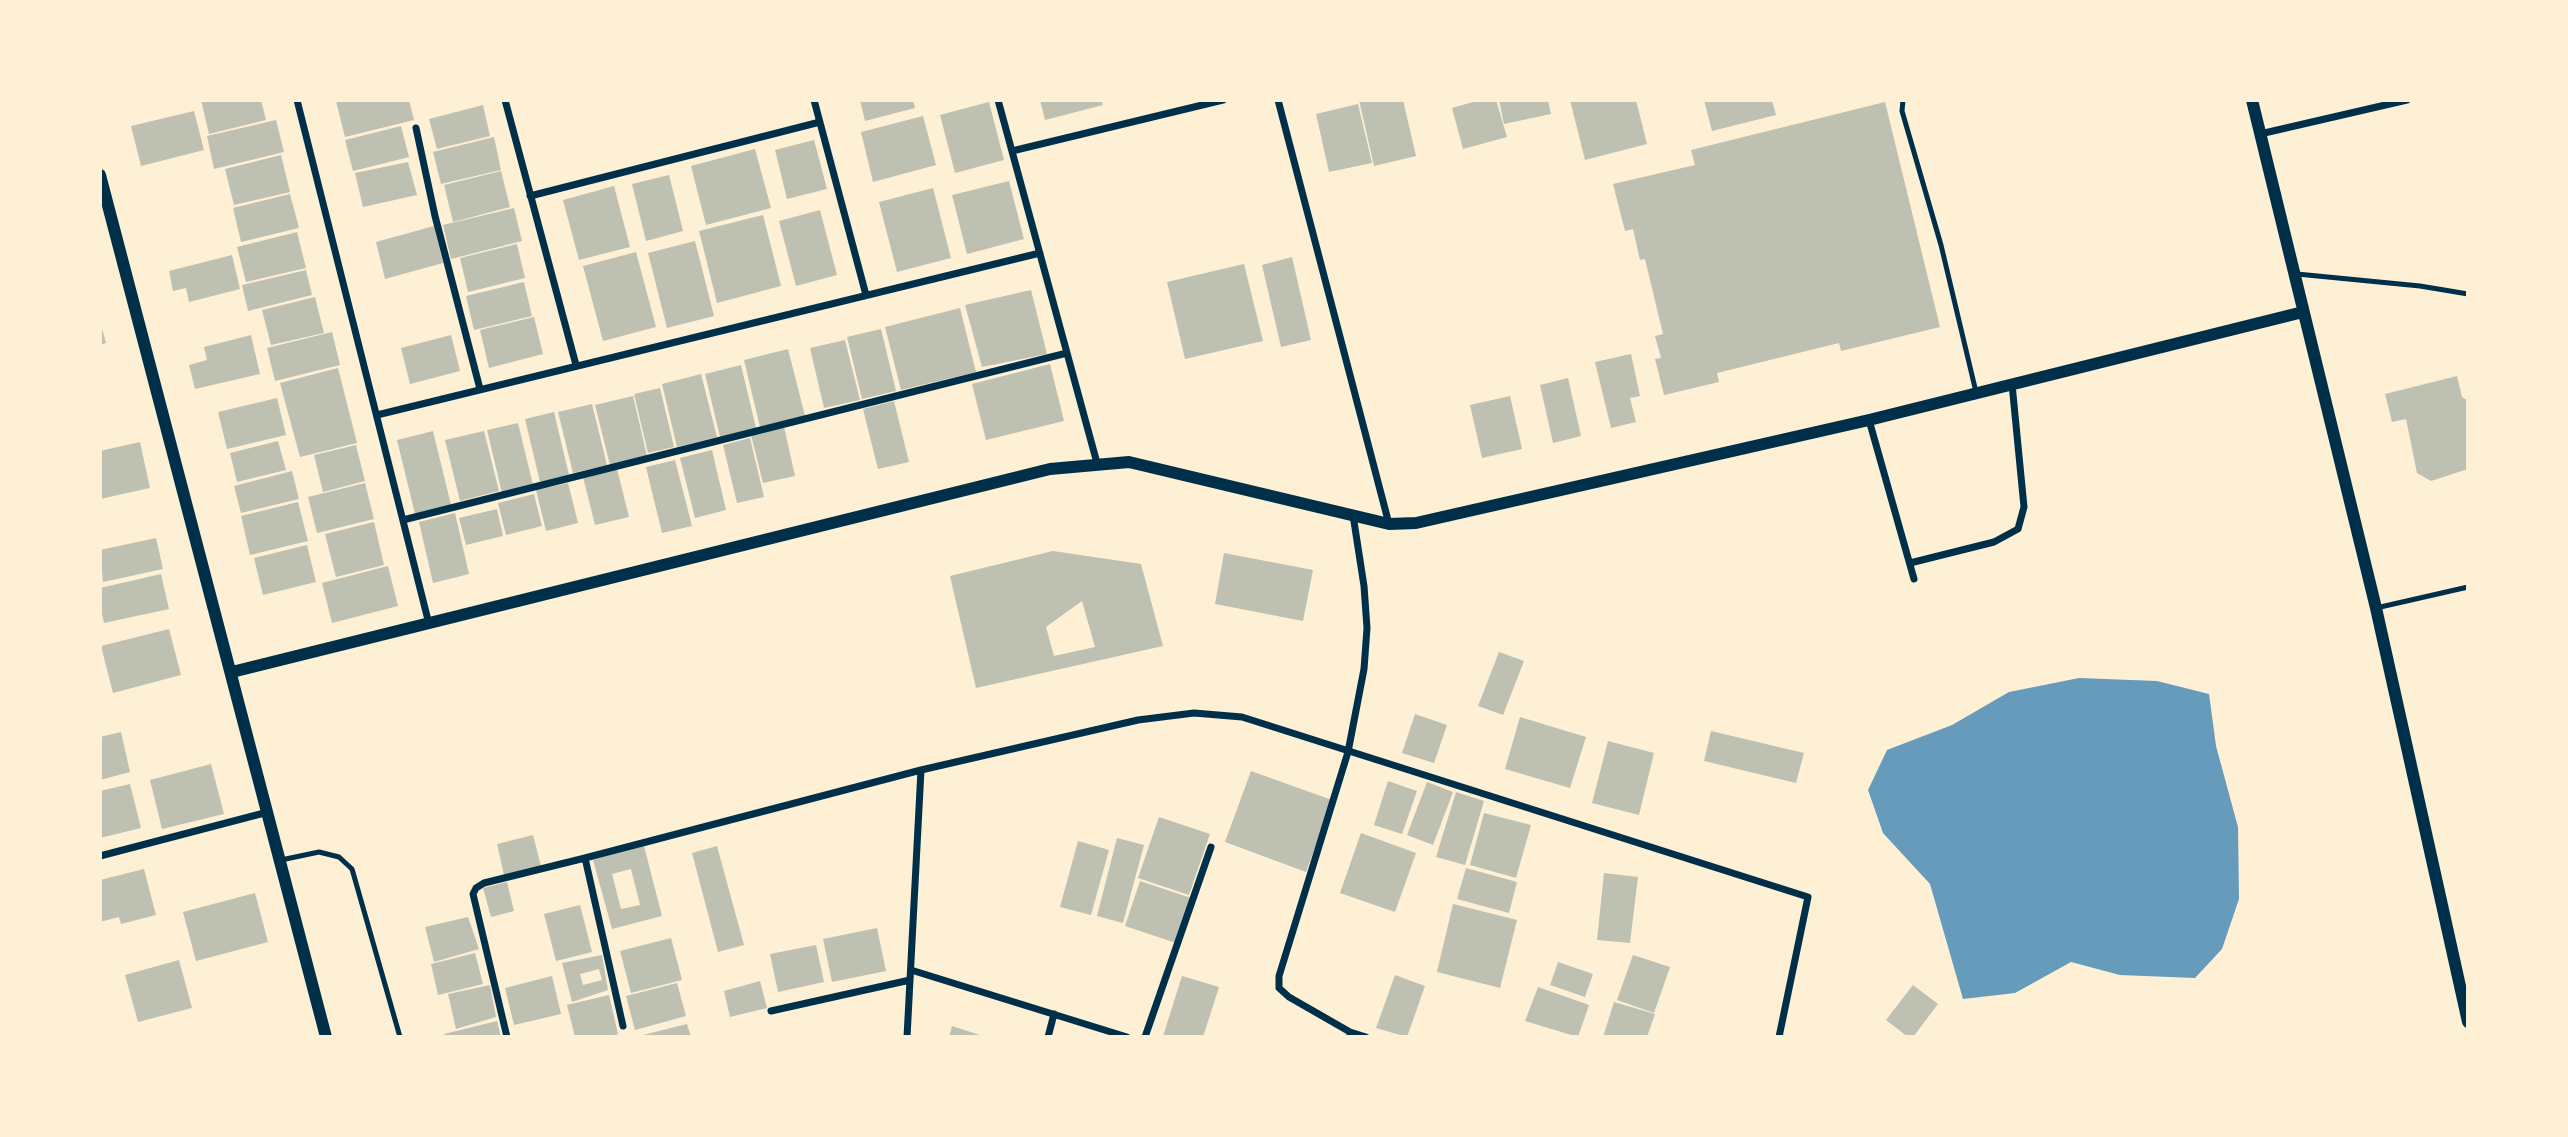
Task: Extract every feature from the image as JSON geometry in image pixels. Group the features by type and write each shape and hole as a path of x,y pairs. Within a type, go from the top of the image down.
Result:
{"street":[{"path":"297,100 429,624"},
{"path":"505,100 576,365"},
{"path":"814,100 866,295"},
{"path":"998,100 1097,463"},
{"path":"1183,100 1185,109"},
{"path":"1012,151 1223,100"},
{"path":"1278,100 1389,524"},
{"path":"2252,100 2376,608 2468,1022"},
{"path":"2260,134 2407,100"},
{"path":"530,195 820,122"},
{"path":"416,128 435,216 480,389"},
{"path":"100,175 326,1037"},
{"path":"377,415 1040,253"},
{"path":"232,672 1050,469 1129,462 1389,524 1416,523 1869,420 2303,312"},
{"path":"403,520 1067,353"},
{"path":"1910,563 1994,542 2018,528 2024,507 2012,384"},
{"path":"1869,420 1914,579"},
{"path":"1353,515 1364,586 1367,628 1364,669 1348,752 1279,976 1279,988 1289,998 1350,1034 1366,1037"},
{"path":"506,1037 472,894 484,883 921,770 1138,720 1194,713 1242,717 1808,897 1779,1037"},
{"path":"907,1037 921,770"},
{"path":"100,856 268,812"},
{"path":"1145,1037 1211,847"},
{"path":"585,858 622,1026"},
{"path":"911,970 1127,1037"},
{"path":"771,1011 910,979"},
{"path":"1048,1037 1054,1014"}],"lane":[{"path":"1903,100 1902,111 1941,245 1976,393"},
{"path":"2294,274 2420,286 2468,294"},
{"path":"2376,608 2468,587"},
{"path":"281,860 319,852 339,857 352,869 400,1037"}],"water":[{"path":"2079,678 2157,681 2209,694 2216,746 2238,827 2239,899 2222,949 2195,978 2120,975 2071,962 2015,993 1963,999 1930,884 1883,833 1868,790 1887,750 1952,725 2009,692"}],"building":[{"path":"201,100 261,100 266,120 209,134"},
{"path":"409,100 414,120 345,137 336,101"},
{"path":"860,100 913,100 915,108 865,121"},
{"path":"1040,100 1101,100 1103,105 1045,120"},
{"path":"1359,100 1403,100 1416,156 1374,166"},
{"path":"1480,100 1496,100 1507,137 1463,149 1452,108"},
{"path":"1499,100 1548,100 1551,114 1504,124"},
{"path":"1570,100 1636,100 1647,144 1585,160"},
{"path":"1704,100 1772,100 1776,115 1712,131"},
{"path":"989,102 1004,160 955,173 940,115"},
{"path":"1885,102 1940,327 1841,351 1839,343 1717,373 1719,382 1664,395 1655,359 1661,358 1655,336 1663,334 1645,259 1640,260 1633,229 1625,231 1613,184 1695,165 1691,150"},
{"path":"1358,104 1372,163 1329,172 1316,114"},
{"path":"483,105 490,136 437,149 429,119"},
{"path":"194,111 204,150 141,166 131,126"},
{"path":"923,116 936,165 873,182 861,132"},
{"path":"276,120 284,152 214,169 207,136"},
{"path":"401,126 409,157 353,171 345,140"},
{"path":"494,137 501,170 441,184 433,152"},
{"path":"814,140 827,189 787,199 775,150"},
{"path":"755,149 771,208 706,225 691,166"},
{"path":"281,155 290,192 234,205 225,169"},
{"path":"408,162 417,195 363,207 355,173"},
{"path":"501,171 510,207 453,222 444,185"},
{"path":"669,175 683,231 646,241 632,184"},
{"path":"1009,181 1024,239 967,254 952,195"},
{"path":"614,186 630,247 579,260 563,200"},
{"path":"933,188 951,258 897,272 879,202"},
{"path":"290,194 299,228 241,242 233,208"},
{"path":"514,208 522,241 451,259 443,225"},
{"path":"820,210 837,275 796,286 779,221"},
{"path":"763,215 781,286 717,303 699,231"},
{"path":"434,226 443,263 385,279 376,242"},
{"path":"297,232 306,268 246,282 237,247"},
{"path":"695,241 714,316 667,328 648,253"},
{"path":"517,244 525,278 468,292 460,258"},
{"path":"636,252 656,327 603,341 583,266"},
{"path":"232,255 240,289 189,302 186,288 173,291 169,271"},
{"path":"1292,257 1311,340 1281,347 1262,265"},
{"path":"1244,264 1263,341 1185,359 1167,282"},
{"path":"306,270 312,295 248,311 242,285"},
{"path":"524,282 532,316 474,330 466,296"},
{"path":"1031,290 1047,354 982,367 965,305"},
{"path":"315,297 324,333 271,345 262,310"},
{"path":"960,308 976,372 901,390 885,327"},
{"path":"534,317 543,354 489,368 480,330"},
{"path":"100,321 106,343 100,345"},
{"path":"881,329 896,391 862,399 847,337"},
{"path":"332,332 340,365 275,381 267,348"},
{"path":"251,335 260,374 195,389 189,365 207,360 204,347"},
{"path":"451,335 460,371 410,384 401,348"},
{"path":"845,340 860,400 824,408 810,348"},
{"path":"788,349 805,416 760,427 744,360"},
{"path":"1631,354 1640,396 1630,398 1636,422 1611,428 1595,362"},
{"path":"1050,364 1064,421 986,440 972,384"},
{"path":"741,365 756,428 720,437 705,374"},
{"path":"338,368 357,443 300,457 280,383"},
{"path":"701,374 717,437 677,447 662,384"},
{"path":"2457,376 2462,397 2468,401 2468,469 2431,481 2417,473 2406,419 2392,422 2385,394"},
{"path":"1568,378 1581,436 1553,443 1540,385"},
{"path":"660,388 674,447 648,453 634,394"},
{"path":"633,396 647,456 610,465 595,405"},
{"path":"1510,396 1522,449 1482,458 1470,405"},
{"path":"277,398 286,435 227,449 218,412"},
{"path":"894,401 909,462 878,469 863,409"},
{"path":"592,404 607,465 573,473 558,412"},
{"path":"554,412 569,475 540,482 525,419"},
{"path":"518,423 533,485 502,493 487,430"},
{"path":"784,427 795,476 763,483 751,435"},
{"path":"433,431 451,505 415,514 397,440"},
{"path":"484,431 499,491 460,501 445,440"},
{"path":"750,438 764,497 737,503 723,445"},
{"path":"278,441 286,470 237,482 230,453"},
{"path":"140,442 150,488 100,499 100,451"},
{"path":"356,445 365,481 323,492 314,455"},
{"path":"712,450 726,510 695,518 680,458"},
{"path":"675,460 692,526 662,533 646,467"},
{"path":"617,469 629,517 595,525 583,477"},
{"path":"292,471 299,499 241,513 234,486"},
{"path":"365,483 374,519 317,533 308,497"},
{"path":"568,483 578,523 546,531 536,490"},
{"path":"534,494 542,526 506,535 498,503"},
{"path":"298,502 308,541 250,555 241,516"},
{"path":"497,509 503,536 466,545 459,518"},
{"path":"455,513 469,574 433,583 419,522"},
{"path":"374,522 384,565 336,577 325,534"},
{"path":"156,538 163,569 103,582 100,550"},
{"path":"307,545 316,582 263,595 254,558"},
{"path":"1053,551 1141,564 1163,646 976,688 950,576","holes":["1082,601 1095,647 1054,656 1046,627"]},
{"path":"1224,553 1313,570 1303,621 1215,604"},
{"path":"388,566 398,606 332,623 322,583"},
{"path":"161,574 169,609 104,623 100,588"},
{"path":"169,629 181,675 113,693 101,646"},
{"path":"1499,652 1524,661 1503,715 1478,706"},
{"path":"1415,714 1447,725 1434,763 1402,753"},
{"path":"1520,717 1586,737 1570,788 1505,769"},
{"path":"1711,731 1804,753 1796,783 1704,761"},
{"path":"121,732 130,772 100,780 100,737"},
{"path":"1608,741 1654,753 1639,815 1592,803"},
{"path":"211,764 224,814 162,829 150,780"},
{"path":"1251,771 1332,800 1306,872 1225,842"},
{"path":"1388,781 1417,791 1402,834 1374,825"},
{"path":"1427,782 1453,792 1433,845 1407,835"},
{"path":"130,784 141,828 100,838 100,791"},
{"path":"1456,792 1484,801 1465,865 1436,857"},
{"path":"1484,813 1531,825 1516,878 1470,865"},
{"path":"1159,817 1210,834 1189,895 1138,878"},
{"path":"1361,833 1416,853 1395,912 1340,893"},
{"path":"533,835 541,866 504,875 497,844"},
{"path":"1117,838 1144,845 1123,923 1097,916"},
{"path":"1078,841 1109,850 1091,915 1060,907"},
{"path":"644,846 662,916 612,929 593,860","holes":["631,869 640,905 621,909 612,874"]},
{"path":"717,846 744,945 718,952 692,853"},
{"path":"1466,868 1517,882 1509,913 1457,899"},
{"path":"144,869 156,915 121,924 119,917 100,922 100,880"},
{"path":"1604,873 1638,877 1630,943 1597,940"},
{"path":"1140,881 1191,898 1176,943 1125,926"},
{"path":"507,882 514,911 491,917 483,888"},
{"path":"255,893 268,942 196,961 183,912"},
{"path":"1453,904 1517,920 1500,988 1437,972"},
{"path":"580,905 592,952 556,961 544,914"},
{"path":"468,917 479,949 434,962 425,927"},
{"path":"877,928 886,971 832,982 823,939"},
{"path":"671,938 682,980 631,993 620,951"},
{"path":"816,945 824,982 778,992 770,954"},
{"path":"475,953 483,984 438,995 431,964"},
{"path":"602,955 608,990 572,1002 562,963","holes":["599,969 602,980 583,985 580,974"]},
{"path":"1633,955 1670,967 1654,1013 1617,1000"},
{"path":"179,960 192,1008 138,1022 125,975"},
{"path":"1558,962 1593,974 1585,997 1550,985"},
{"path":"1395,975 1425,986 1407,1037 1376,1028"},
{"path":"552,976 561,1014 514,1025 505,988"},
{"path":"1182,976 1219,987 1203,1037 1163,1036"},
{"path":"760,981 767,1008 730,1017 724,991"},
{"path":"677,983 686,1016 635,1030 626,996"},
{"path":"490,985 496,1017 456,1029 448,994"},
{"path":"1913,985 1938,1004 1913,1037 1908,1037 1886,1020"},
{"path":"1538,987 1589,1005 1578,1037 1525,1021"},
{"path":"609,995 618,1034 609,1037 575,1037 567,1005"},
{"path":"1614,1002 1655,1014 1647,1037 1603,1037"},
{"path":"497,1021 501,1037 445,1037 444,1034"},
{"path":"687,1024 691,1037 639,1037 639,1036"},
{"path":"952,1026 986,1037 949,1037"}]}
